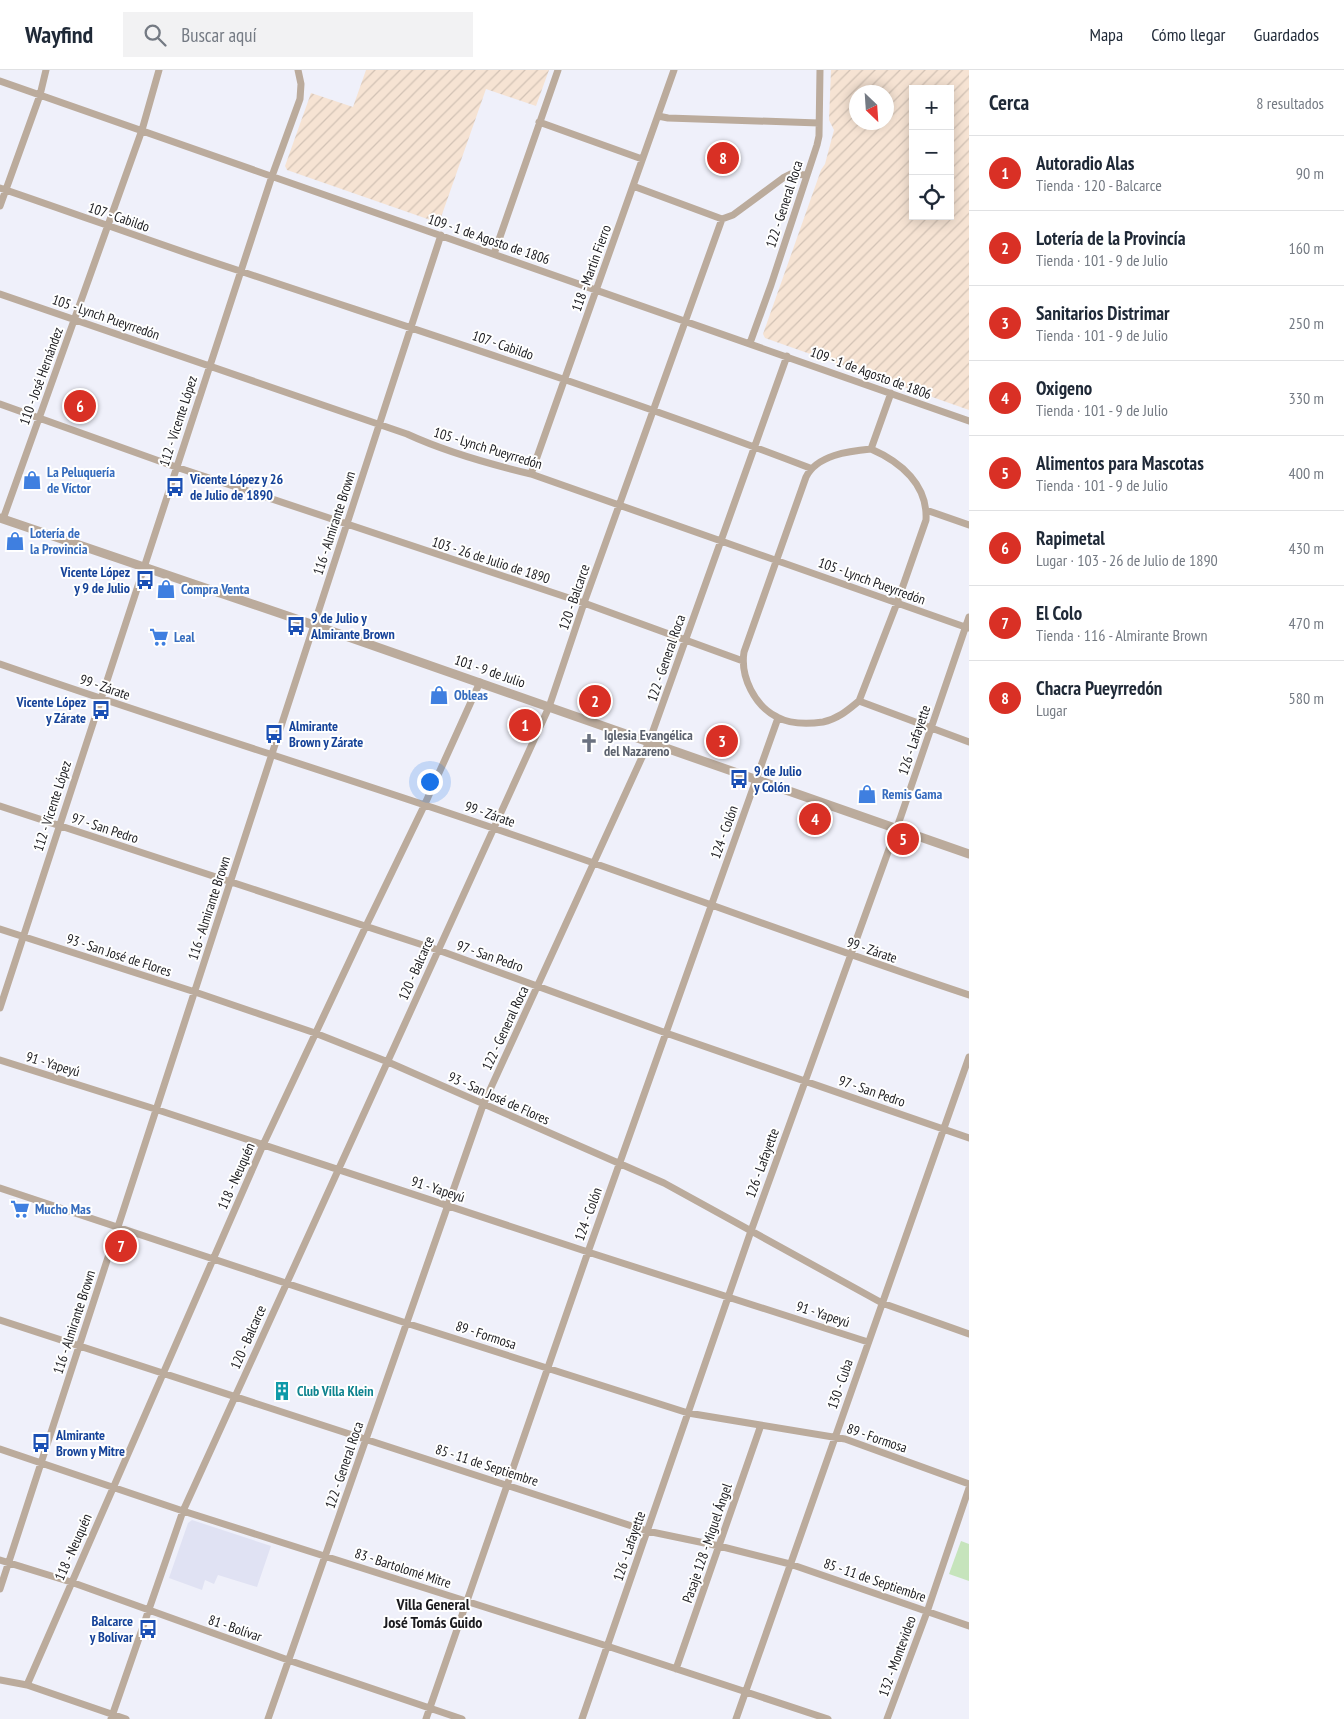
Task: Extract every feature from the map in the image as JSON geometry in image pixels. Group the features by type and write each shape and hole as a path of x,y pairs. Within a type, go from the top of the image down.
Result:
{"street":[{"path":"0,206 3,189 40,95 46,70"},
{"name":"110 - José Hernández","path":"1,519 142,130 159,70"},
{"name":"112 - Vicente López","path":"0,1008 272,176 300,99 301,84 298,70"},
{"path":"494,254 558,70"},
{"name":"118 - Martín Fierro","path":"531,474 674,70"},
{"name":"122 - General Roca","path":"750,343 771,286 817,145 820,70"},
{"name":"109 - 1 de Agosto de 1806","path":"0,81 969,421"},
{"path":"658,116 668,118 819,123"},
{"path":"539,122 642,159"},
{"path":"633,186 722,219 733,215 783,178 791,174 807,175"},
{"name":"107 - Cabildo","path":"3,189 241,272 564,379 810,468"},
{"name":"120 - Balcarce","path":"112,1717 184,1511 549,707 584,603 722,219"},
{"name":"116 - Almirante Brown","path":"0,1589 441,235"},
{"name":"105 - Lynch Pueyrredón","path":"0,294 210,365 432,444 502,467 531,474 967,628"},
{"name":"122 - General Roca","path":"268,1719 483,1105 649,742 787,356"},
{"path":"871,449 891,393"},
{"name":"103 - 26 de Julio de 1890","path":"0,404 346,525 584,603 743,661"},
{"path":"871,449 890,458 907,471 919,489 926,510 926,520 897,603 859,701 846,712 824,722 800,723 778,718 769,712 752,693 745,675 744,652 810,468 837,455 855,450 871,449"},
{"path":"926,510 969,524"},
{"name":"101 - 9 de Julio","path":"1,519 314,624 756,781 969,854"},
{"name":"126 - Lafayette","path":"582,1719 751,1231 896,828 967,628 969,617"},
{"name":"99 - Zárate","path":"0,664 100,699 493,828 850,956 969,995"},
{"name":"118 - Neuquén","path":"27,1685 263,1145 424,806 480,682"},
{"path":"859,701 969,742"},
{"name":"124 - Colón","path":"426,1719 588,1252 778,718"},
{"name":"97 - San Pedro","path":"0,806 438,950 969,1138"},
{"name":"93 - San José de Flores","path":"0,929 315,1033 388,1062 676,1189 882,1303 969,1334"},
{"name":"130 - Cuba","path":"736,1719 969,1057"},
{"name":"91 - Yapeyú","path":"0,1060 868,1342"},
{"name":"89 - Formosa","path":"0,1188 406,1323 688,1413 835,1436 969,1484"},
{"name":"85 - 11 de Septiembre","path":"0,1320 647,1531 720,1546 790,1564 969,1626"},
{"name":"Pasaje 128 - Miguel Ángel","path":"676,1669 761,1425"},
{"name":"83 - Bartolomé Mitre","path":"0,1449 184,1511 607,1646 828,1719"},
{"name":"132 - Montevideo","path":"887,1719 927,1612 969,1488"},
{"name":"81 - Bolívar","path":"0,1560 71,1582 288,1660 462,1719"},
{"path":"0,1680 27,1685 112,1717 126,1719"}],"shaded area":[{"path":"366,70 549,70 536,106 486,89 439,223 287,170 285,166 311,93 353,107"},
{"path":"831,70 969,70 969,410 765,338 763,334 821,170 825,164 834,130 829,120"},
{"path":"192,1520 271,1546 257,1587 218,1575 214,1584 205,1580 202,1590 169,1578 188,1523"}],"green space":[{"path":"961,1541 969,1544 969,1581 949,1574"}],"place":[{"name":"Chacra Pueyrredón","path":"723,158"},
{"name":"Rapimetal","path":"80,406"},
{"name":"La Peluquería de Víctor","path":"32,480"},
{"name":"Vicente López y 26 de Julio de 1890","path":"175,487"},
{"name":"Lotería de la Provincia","path":"15,541"},
{"name":"Vicente López y 9 de Julio","path":"145,580"},
{"name":"Compra Venta","path":"166,589"},
{"name":"9 de Julio y Almirante Brown","path":"296,626"},
{"name":"Leal","path":"159,637"},
{"name":"Obleas","path":"439,695"},
{"name":"Lotería de la Provincía","path":"595,701"},
{"name":"Vicente López y Zárate","path":"101,710"},
{"name":"Autoradio Alas","path":"525,725"},
{"name":"Almirante Brown y Zárate","path":"274,734"},
{"name":"Sanitarios Distrimar","path":"722,741"},
{"name":"Iglesia Evangélica del Nazareno","path":"589,743"},
{"name":"9 de Julio y Colón","path":"739,779"},
{"name":"Remis Gama","path":"867,794"},
{"name":"Oxigeno","path":"815,819"},
{"name":"Alimentos para Mascotas","path":"903,839"},
{"name":"Mucho Mas","path":"20,1209"},
{"name":"El Colo","path":"121,1246"},
{"name":"Club Villa Klein","path":"282,1391"},
{"name":"Almirante Brown y Mitre","path":"41,1443"},
{"name":"Balcarce y Bolívar","path":"148,1629"}],"district":[{"name":"Villa General José Tomás Guido","path":"433,1613"}]}
